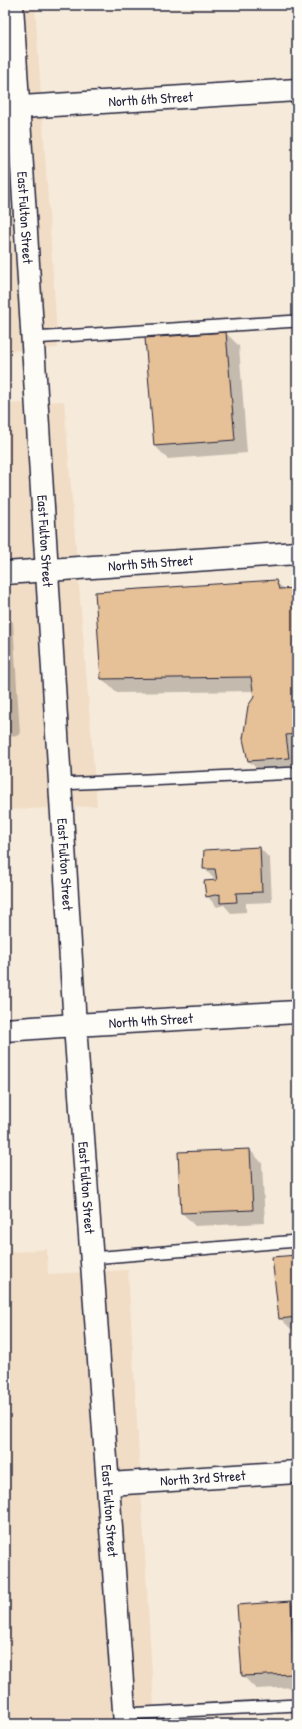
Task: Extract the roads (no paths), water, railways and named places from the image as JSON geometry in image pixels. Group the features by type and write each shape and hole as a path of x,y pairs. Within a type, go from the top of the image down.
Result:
{"main road":[{"name":"East Fulton Street","path":"12,5 12,108 33,338 75,1025 125,1719"},
{"name":"North 6th Street","path":"12,108 297,90"},
{"name":"North 5th Street","path":"5,573 297,553"},
{"name":"North 4th Street","path":"5,1030 297,1012"},
{"name":"North 3rd Street","path":"109,1484 297,1472"}],"lane":[{"path":"33,338 297,321"},
{"path":"61,784 297,773"},
{"path":"92,1258 297,1241"},
{"path":"125,1719 297,1705"}]}
